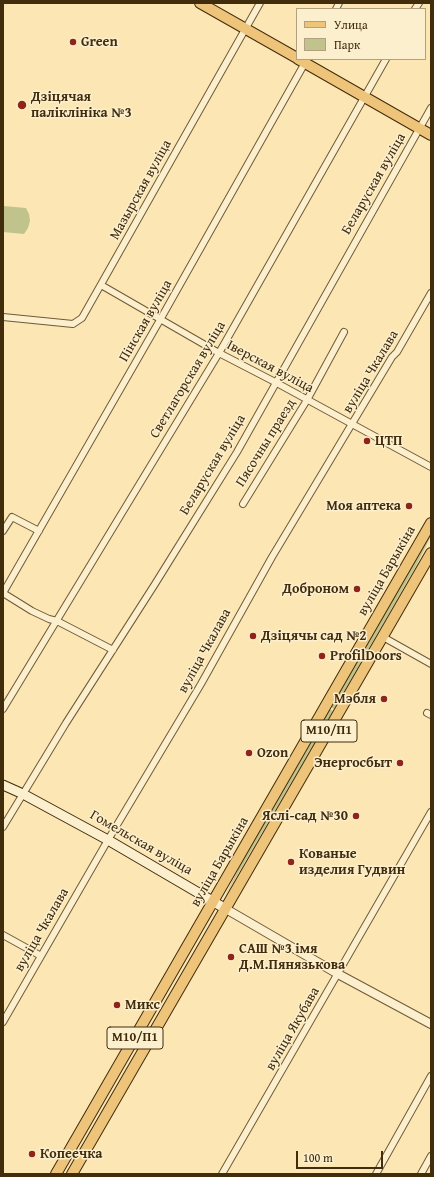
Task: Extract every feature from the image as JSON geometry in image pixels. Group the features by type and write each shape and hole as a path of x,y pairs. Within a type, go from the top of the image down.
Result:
{"main road":[{"path":"200,3 296,57"},
{"path":"302,60 431,135"},
{"name":"вуліца Барыкіна","path":"56,1174 431,523"},
{"name":"вуліца Барыкіна","path":"72,1174 431,553"},
{"name":"Гомельская вуліца","path":"3,785 23,794 108,840 226,909"}],"street":[{"name":"Мазырская вуліца","path":"3,317 73,324 82,318 260,3"},
{"name":"Пінская вуліца","path":"3,594 160,320 302,60"},
{"name":"Светлагорская вуліца","path":"3,708 219,354 385,60"},
{"name":"Беларуская вуліца","path":"3,827 237,452 275,382 431,108"},
{"name":"Іверская вуліца","path":"100,285 219,354 275,382 431,467"},
{"name":"вуліца Чкалава","path":"3,1022 108,840 201,684 272,557 392,357 397,352 431,293"},
{"name":"Пясочны праезд","path":"243,504 306,400 344,332"},
{"path":"3,531 12,517 39,532"},
{"path":"3,594 32,611 49,619 57,620 113,650"},
{"path":"383,637 431,664"},
{"name":"вуліца Якубава","path":"222,1174 431,812"},
{"name":"Гомельская вуліца","path":"226,909 338,974 431,1024"},
{"path":"3,935 41,956"},
{"path":"376,1174 431,1076"},
{"path":"421,1174 431,1156"}],"green space":[{"path":"3,206 26,208 30,221 24,234 3,232"},
{"path":"431,533 431,536 416,566 334,709 331,707"},
{"path":"329,709 333,711 225,896 248,850"}],"place":[{"name":"Green","path":"73,42"},
{"name":"Дзіцячая паліклініка №3","path":"22,105"},
{"name":"ЦТП","path":"367,441"},
{"name":"Моя аптека","path":"409,506"},
{"name":"Доброном","path":"357,589"},
{"name":"Дзіцячы сад №2","path":"253,636"},
{"name":"ProfilDoors","path":"322,656"},
{"name":"Мэбля","path":"384,699"},
{"name":"Ozon","path":"249,753"},
{"name":"Энергосбыт","path":"400,763"},
{"name":"Яслі-сад №30","path":"356,816"},
{"name":"Кованые изделия Гудвин","path":"291,862"},
{"name":"САШ №3 імя Д.М.Пянязькова","path":"231,957"},
{"name":"Микс","path":"117,1005"},
{"name":"Копеечка","path":"32,1154"}]}
